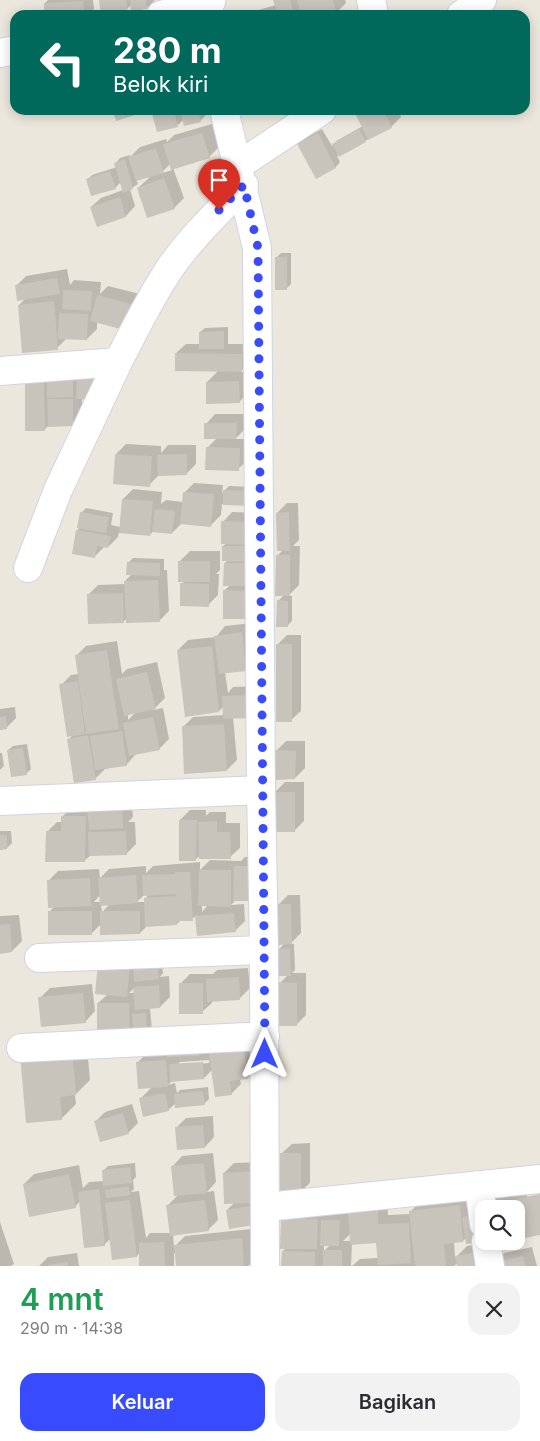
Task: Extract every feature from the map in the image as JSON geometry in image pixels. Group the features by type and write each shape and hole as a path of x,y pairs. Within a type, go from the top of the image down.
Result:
{"street":[{"path":"468,10 482,0"},
{"path":"187,10 212,5"},
{"path":"225,115 258,248 261,790 265,1036 265,1266"},
{"path":"28,568 58,490 118,362 157,288 195,236 317,115"},
{"path":"0,371 118,362"},
{"path":"0,801 261,790"},
{"path":"39,958 264,950"},
{"path":"21,1048 265,1036"},
{"path":"266,1207 540,1179"},
{"path":"479,1185 481,1200"},
{"path":"487,1250 490,1266"}],"building":[{"path":"99,0 126,0 127,10 100,10"},
{"path":"130,0 146,0 147,9 131,10"},
{"path":"273,0 290,0 293,10 276,10"},
{"path":"297,0 333,0 336,10 300,10"},
{"path":"83,1 84,10 44,10 44,3"},
{"path":"114,115 135,115 116,121"},
{"path":"152,115 175,115 178,127 157,132"},
{"path":"181,115 199,115 201,122 184,126"},
{"path":"356,115 386,115 392,128 368,140"},
{"path":"359,129 366,142 339,157 332,144"},
{"path":"202,133 210,158 171,170 163,144"},
{"path":"318,133 336,168 316,179 297,144"},
{"path":"156,148 164,173 136,181 128,157"},
{"path":"125,159 133,189 123,193 114,163"},
{"path":"110,171 116,189 91,196 86,179"},
{"path":"164,178 175,209 147,218 137,188"},
{"path":"120,197 126,217 97,227 90,207"},
{"path":"275,257 287,257 287,290 275,290"},
{"path":"57,278 60,294 17,301 15,285"},
{"path":"63,290 92,291 91,311 62,309"},
{"path":"97,295 135,305 128,331 90,321"},
{"path":"54,301 58,350 22,353 18,305"},
{"path":"59,313 88,314 87,340 58,339"},
{"path":"224,331 224,349 199,349 199,332"},
{"path":"175,353 242,354 242,372 175,371"},
{"path":"44,376 45,431 25,431 25,377"},
{"path":"77,377 98,378 98,400 76,399"},
{"path":"47,381 73,381 73,397 47,398"},
{"path":"239,381 240,403 206,404 206,382"},
{"path":"47,399 73,399 73,426 48,427"},
{"path":"204,423 237,423 236,439 204,439"},
{"path":"206,447 240,448 239,471 205,470"},
{"path":"115,454 152,456 150,487 113,484"},
{"path":"187,454 187,475 158,476 157,455"},
{"path":"223,490 253,491 252,506 223,505"},
{"path":"183,492 214,494 211,527 180,524"},
{"path":"122,499 153,501 150,536 119,533"},
{"path":"155,509 175,511 172,534 152,532"},
{"path":"80,512 109,517 106,533 77,528"},
{"path":"289,512 290,551 277,551 276,513"},
{"path":"221,521 253,522 252,545 221,544"},
{"path":"76,530 111,536 108,548 97,546 95,558 72,554"},
{"path":"222,546 252,546 252,562 222,561"},
{"path":"276,555 290,555 290,596 275,596"},
{"path":"178,561 210,561 210,582 178,582"},
{"path":"127,562 160,563 160,576 126,575"},
{"path":"224,563 252,563 251,586 223,586"},
{"path":"158,580 160,622 126,623 124,581"},
{"path":"180,583 209,584 209,607 180,606"},
{"path":"223,590 253,591 253,619 223,619"},
{"path":"123,593 124,623 88,624 87,594"},
{"path":"277,600 288,601 288,627 276,627"},
{"path":"242,632 246,671 219,674 214,636"},
{"path":"276,644 292,644 292,722 276,722"},
{"path":"212,646 219,712 185,717 177,650"},
{"path":"107,650 119,729 86,734 75,655"},
{"path":"147,672 156,709 124,716 116,679"},
{"path":"78,681 85,734 67,737 59,684"},
{"path":"250,695 250,718 223,719 222,696"},
{"path":"6,716 7,729 0,730 0,717"},
{"path":"153,717 160,750 129,756 123,723"},
{"path":"224,724 227,771 184,774 182,726"},
{"path":"122,731 127,766 95,770 90,736"},
{"path":"88,735 96,780 74,783 67,739"},
{"path":"23,748 27,775 11,777 7,750"},
{"path":"275,750 296,751 295,779 275,780"},
{"path":"274,792 295,792 295,832 274,832"},
{"path":"122,804 123,828 89,830 87,806"},
{"path":"61,816 86,816 85,862 45,862 46,831 61,831"},
{"path":"179,820 197,820 196,861 179,861"},
{"path":"217,821 217,832 230,832 231,859 199,859 198,822"},
{"path":"126,831 127,855 89,856 88,832"},
{"path":"0,835 7,835 7,849 0,850"},
{"path":"234,866 252,866 252,901 233,901"},
{"path":"199,870 231,870 231,907 198,906"},
{"path":"175,872 190,872 193,921 177,921 177,925 145,927 144,898 176,896 176,894 143,896 142,875 175,874"},
{"path":"136,875 138,903 100,906 98,878"},
{"path":"90,878 91,906 48,908 47,880"},
{"path":"277,904 291,904 292,944 278,945"},
{"path":"48,911 92,911 92,935 48,935"},
{"path":"100,911 140,911 140,934 100,935"},
{"path":"234,913 236,932 197,936 195,916"},
{"path":"10,924 12,952 0,954 0,925"},
{"path":"290,948 291,976 279,976 278,949"},
{"path":"98,962 130,965 127,997 95,994"},
{"path":"157,962 159,979 134,982 133,965"},
{"path":"239,977 240,1000 207,1002 206,979"},
{"path":"278,982 297,983 297,1026 278,1026"},
{"path":"179,983 203,983 203,1014 179,1014"},
{"path":"159,985 160,1008 135,1010 133,987"},
{"path":"83,993 86,1023 41,1027 38,997"},
{"path":"97,1003 129,1003 130,1035 97,1035"},
{"path":"146,1013 147,1036 134,1037 132,1014"},
{"path":"198,1042 199,1056 167,1057 167,1043"},
{"path":"244,1049 248,1079 230,1081 232,1095 215,1097 209,1054"},
{"path":"72,1050 76,1095 60,1097 62,1120 26,1123 20,1055"},
{"path":"166,1060 168,1087 138,1089 136,1062"},
{"path":"203,1062 204,1079 170,1082 169,1064"},
{"path":"203,1091 205,1105 175,1108 174,1094"},
{"path":"165,1093 169,1111 143,1117 139,1098"},
{"path":"123,1113 129,1134 100,1142 94,1121"},
{"path":"203,1125 205,1148 177,1150 175,1127"},
{"path":"280,1153 301,1153 301,1194 280,1193"},
{"path":"204,1163 207,1193 174,1196 171,1166"},
{"path":"130,1167 132,1183 103,1186 102,1170"},
{"path":"253,1171 254,1203 224,1204 223,1173"},
{"path":"69,1174 76,1208 29,1217 23,1184"},
{"path":"129,1186 130,1195 106,1198 105,1190"},
{"path":"99,1189 105,1246 84,1248 78,1192"},
{"path":"540,1194 540,1235 525,1238 525,1200 516,1199"},
{"path":"130,1200 137,1257 112,1260 105,1203"},
{"path":"205,1200 209,1231 170,1236 166,1205"},
{"path":"460,1205 463,1242 444,1244 446,1266 415,1266 409,1211"},
{"path":"250,1206 253,1225 229,1229 226,1210"},
{"path":"378,1211 378,1224 409,1223 411,1263 378,1265 376,1243 350,1245 348,1213"},
{"path":"475,1215 475,1243 466,1244 462,1217"},
{"path":"281,1218 318,1219 317,1249 280,1249"},
{"path":"321,1220 340,1220 339,1246 320,1246"},
{"path":"242,1238 244,1266 176,1266 174,1245"},
{"path":"164,1242 165,1266 139,1266 139,1243"},
{"path":"323,1250 342,1250 342,1266 323,1266"},
{"path":"282,1251 315,1252 315,1266 281,1266"},
{"path":"480,1252 482,1266 457,1266 455,1256"},
{"path":"523,1256 525,1266 494,1266 493,1263"},
{"path":"68,1262 68,1266 48,1266 48,1265"}],"route":[{"path":"219,210 244,185 258,248 261,790 265,1054"}]}
